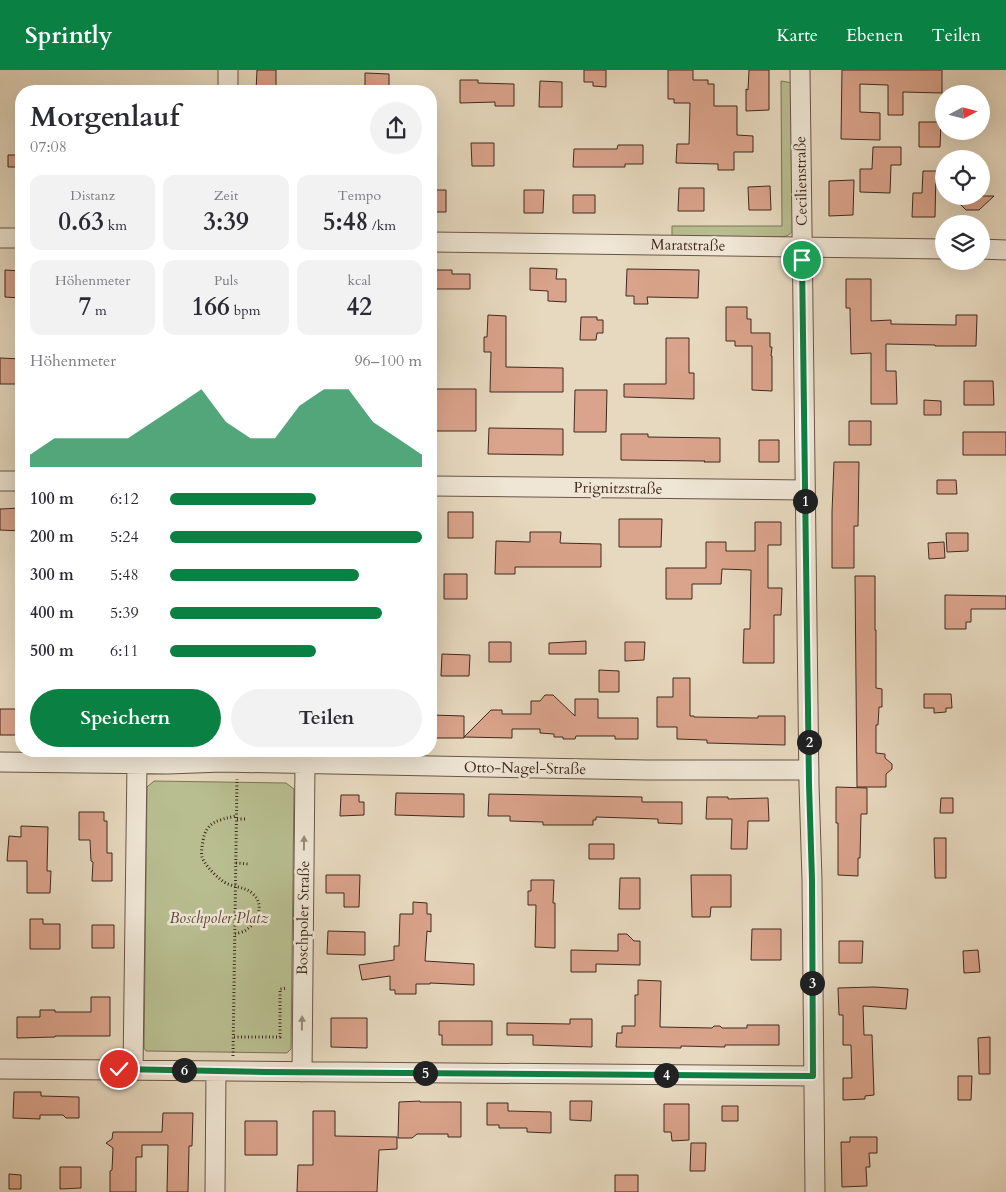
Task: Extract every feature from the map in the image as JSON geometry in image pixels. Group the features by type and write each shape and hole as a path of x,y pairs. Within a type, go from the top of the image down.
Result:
{"street":[{"path":"228,70 228,85"},
{"name":"Cecilienstraße","path":"800,70 815,1192"},
{"path":"0,238 15,238"},
{"name":"Maratstraße","path":"437,242 935,248"},
{"path":"990,249 1006,250"},
{"path":"0,480 15,481"},
{"name":"Prignitzstraße","path":"437,486 805,490"},
{"name":"Otto-Nagel-Straße","path":"0,762 305,764 647,770 809,770"},
{"path":"133,1070 137,763"},
{"name":"Boschpoler Straße","path":"302,1072 305,764"},
{"path":"0,1069 813,1076"},
{"path":"215,1192 225,1071"}],"path":[{"path":"225,1071 233,1037 236,886 236,818 230,764"},
{"path":"235,934 246,930 258,917 258,899 246,888 227,884 217,876 202,857 202,846 204,832 210,824 219,820 245,819"},
{"path":"236,863 248,864"},
{"path":"233,1037 280,1037 280,989 303,988"}],"green space":[{"path":"781,81 793,83 793,231 782,237 672,236 672,226 782,226"},
{"name":"Boschpoler Platz","path":"154,781 286,783 294,789 291,1049 287,1053 146,1051 144,1048 147,787"}],"building":[{"path":"257,70 276,70 276,85 256,85"},
{"path":"584,70 606,70 606,87 593,86 593,82 584,82"},
{"path":"668,70 693,70 693,80 708,80 708,84 714,84 714,106 737,106 737,135 753,136 753,152 734,152 734,170 718,170 718,164 676,163 677,144 689,144 690,103 674,103 674,99 668,99"},
{"path":"749,70 769,70 769,110 746,111 746,89 748,90"},
{"path":"842,70 942,70 942,85 935,85 935,93 903,92 903,115 888,115 888,85 860,84 860,112 880,113 880,140 841,139"},
{"path":"365,73 389,74 389,85 365,85"},
{"path":"460,80 478,80 478,83 514,84 514,106 495,106 495,102 460,103"},
{"path":"540,81 562,82 562,107 539,107"},
{"path":"919,122 935,122 935,140 940,140 940,147 919,147"},
{"path":"471,143 494,143 494,166 472,166"},
{"path":"618,145 643,145 643,164 625,164 625,167 573,167 574,149 617,149"},
{"path":"873,147 901,147 901,165 891,165 890,193 860,192 860,169 872,169"},
{"path":"8,155 15,155 15,167 8,167"},
{"path":"923,171 935,171 935,217 912,217 913,193 922,193"},
{"path":"854,180 853,215 829,216 829,181"},
{"path":"770,186 771,210 749,210 748,187"},
{"path":"679,188 704,188 704,211 678,211"},
{"path":"437,190 446,190 446,212 437,212"},
{"path":"524,190 544,190 543,213 524,213"},
{"path":"573,195 595,195 595,213 573,213"},
{"path":"961,205 984,205 979,210 966,210"},
{"path":"530,268 557,269 556,279 566,279 566,302 548,301 548,291 530,290"},
{"path":"627,269 699,270 698,298 647,297 648,304 634,304 634,296 626,296"},
{"path":"5,270 15,271 15,298 5,297"},
{"path":"437,270 452,270 452,274 470,274 470,289 437,289"},
{"path":"846,279 871,279 871,321 891,320 891,324 956,325 956,315 977,315 976,346 886,344 886,371 896,371 897,404 871,404 871,353 851,354 850,308 846,308"},
{"path":"726,307 747,307 747,319 751,319 751,333 770,333 770,347 772,347 772,391 752,390 752,346 735,346 735,341 726,341"},
{"path":"488,315 506,316 506,367 563,368 563,392 490,392 491,352 484,352 484,337 487,337"},
{"path":"581,317 597,317 597,320 603,320 603,333 597,333 596,340 580,340"},
{"path":"666,338 689,338 689,373 694,373 694,399 624,397 624,384 666,384"},
{"path":"0,358 15,359 15,384 0,384"},
{"path":"964,381 993,381 994,405 964,405"},
{"path":"437,389 476,389 476,431 437,431"},
{"path":"575,390 607,390 606,432 574,432"},
{"path":"924,400 941,401 941,415 924,415"},
{"path":"849,421 871,421 871,445 849,445"},
{"path":"489,428 563,429 563,455 488,454"},
{"path":"963,432 1006,432 1006,455 963,455"},
{"path":"621,434 648,434 648,437 720,438 720,462 621,460"},
{"path":"759,440 779,440 779,462 759,462"},
{"path":"834,462 859,462 858,526 854,526 854,568 832,568"},
{"path":"937,480 956,480 957,494 937,494"},
{"path":"15,508 15,531 0,530 0,509"},
{"path":"448,512 473,512 473,538 448,538"},
{"path":"619,519 662,519 661,547 619,547"},
{"path":"755,522 781,522 781,545 768,545 768,588 782,588 781,615 774,615 774,663 743,663 744,629 750,629 751,570 722,569 721,584 692,584 692,599 666,599 666,568 706,568 706,542 726,542 726,551 755,551"},
{"path":"530,532 561,532 560,543 601,544 601,567 515,567 515,574 495,574 496,541 530,542"},
{"path":"946,533 968,533 968,551 947,552"},
{"path":"944,542 945,558 929,559 928,543"},
{"path":"444,574 467,574 467,599 444,599"},
{"path":"855,576 875,576 876,688 882,689 882,707 879,707 878,725 876,725 876,753 885,754 885,758 892,764 892,769 886,774 886,787 857,787"},
{"path":"945,595 1006,596 1006,609 971,609 971,622 966,622 966,629 945,629"},
{"path":"586,641 586,654 549,654 549,643"},
{"path":"489,642 511,642 511,662 489,662"},
{"path":"625,642 645,642 644,660 625,661"},
{"path":"442,654 470,655 469,676 441,676"},
{"path":"599,670 619,671 619,692 599,692"},
{"path":"673,678 690,678 690,716 758,718 758,716 785,716 785,745 707,743 707,740 677,739 677,727 657,727 657,697 673,697"},
{"path":"924,694 951,694 952,708 946,708 946,712 934,713 934,708 924,708"},
{"path":"545,695 553,695 575,716 575,699 598,699 598,718 638,718 638,739 615,739 615,736 576,736 575,739 563,739 563,737 554,737 554,734 540,733 540,729 512,729 512,738 464,737 491,710 502,710 502,714 531,714 531,701 540,701"},
{"path":"0,709 15,709 15,735 0,735"},
{"path":"437,715 464,716 464,738 437,738"},
{"path":"836,787 867,788 867,814 861,814 858,876 838,875"},
{"path":"396,793 464,794 464,817 395,815"},
{"path":"489,794 642,797 642,802 682,802 682,824 658,823 658,819 596,817 596,820 593,820 593,825 543,825 543,822 510,821 510,816 488,816"},
{"path":"341,795 359,795 359,802 364,802 364,815 340,816"},
{"path":"707,797 728,797 728,799 768,798 769,821 748,821 747,849 731,849 732,819 706,819"},
{"path":"941,798 953,798 953,813 940,813"},
{"path":"79,812 104,812 104,821 107,821 107,853 112,853 112,881 92,881 93,862 91,861 90,840 79,840"},
{"path":"21,826 48,827 47,871 51,871 50,893 27,893 27,861 7,861 9,836 21,837"},
{"path":"934,838 946,838 946,878 935,878"},
{"path":"589,844 614,844 614,859 589,859"},
{"path":"326,875 360,875 359,907 344,907 344,893 326,893"},
{"path":"691,875 731,875 731,907 711,907 710,917 692,917"},
{"path":"620,878 640,878 640,909 619,909"},
{"path":"531,880 554,880 555,948 535,947 536,905 528,905 528,891 531,891"},
{"path":"413,902 427,903 427,914 431,914 431,932 427,931 425,961 474,964 474,985 416,984 416,994 395,994 395,990 390,990 390,976 362,980 359,965 394,960 394,946 399,946 400,914 413,914"},
{"path":"30,919 43,919 43,924 60,924 60,949 30,949"},
{"path":"92,925 114,925 114,948 92,948"},
{"path":"752,929 781,929 781,960 751,960"},
{"path":"328,931 365,932 365,955 327,954"},
{"path":"618,934 627,934 634,941 640,941 640,965 596,964 596,972 571,972 571,950 618,951"},
{"path":"839,941 863,941 862,963 839,963"},
{"path":"978,950 980,972 964,973 963,951"},
{"path":"638,980 661,981 660,1027 712,1028 720,1026 722,1028 747,1028 747,1025 779,1025 779,1045 681,1046 681,1048 616,1047 617,1033 622,1033 622,1026 635,1026 635,995 638,995"},
{"path":"874,987 908,989 906,1009 863,1006 864,1035 872,1035 874,1095 865,1096 865,1099 843,1100 843,1078 852,1078 851,1045 843,1045 843,1015 839,1015 838,988"},
{"path":"91,997 110,997 110,1036 17,1038 17,1017 40,1017 40,1010 91,1012"},
{"path":"331,1018 367,1018 367,1048 331,1047"},
{"path":"570,1019 592,1019 592,1047 533,1045 533,1035 507,1035 507,1023 570,1024"},
{"path":"439,1021 492,1021 492,1045 442,1045 442,1035 439,1035"},
{"path":"990,1037 990,1074 979,1074 978,1038"},
{"path":"958,1076 972,1076 971,1100 958,1100"},
{"path":"14,1092 41,1092 41,1096 79,1097 79,1118 66,1118 63,1115 40,1115 40,1119 13,1118"},
{"path":"570,1101 592,1101 591,1121 570,1120"},
{"path":"399,1102 461,1102 461,1137 448,1137 448,1134 417,1134 412,1138 398,1138"},
{"path":"487,1103 508,1103 508,1111 551,1112 551,1133 527,1132 527,1128 499,1128 499,1125 487,1125"},
{"path":"664,1104 689,1104 689,1140 672,1141 671,1132 664,1132"},
{"path":"722,1106 738,1106 738,1121 722,1121"},
{"path":"313,1111 335,1111 335,1136 397,1137 397,1149 379,1150 377,1192 297,1192 298,1165 313,1165"},
{"path":"163,1113 193,1113 192,1146 189,1146 188,1192 167,1192 168,1145 142,1145 142,1157 136,1157 136,1192 110,1192 113,1148 106,1143 112,1139 113,1132 162,1132"},
{"path":"245,1121 277,1121 277,1155 245,1155"},
{"path":"850,1137 877,1137 877,1153 869,1153 870,1167 866,1167 867,1186 842,1187 841,1142 850,1142"},
{"path":"691,1143 706,1143 705,1171 690,1171"},
{"path":"60,1167 81,1167 81,1188 60,1189"},
{"path":"9,1174 21,1175 21,1189 9,1189"},
{"path":"615,1175 638,1175 638,1192 615,1192"}],"route":[{"path":"119,1069 266,1072 813,1076 812,880 802,260"}]}
